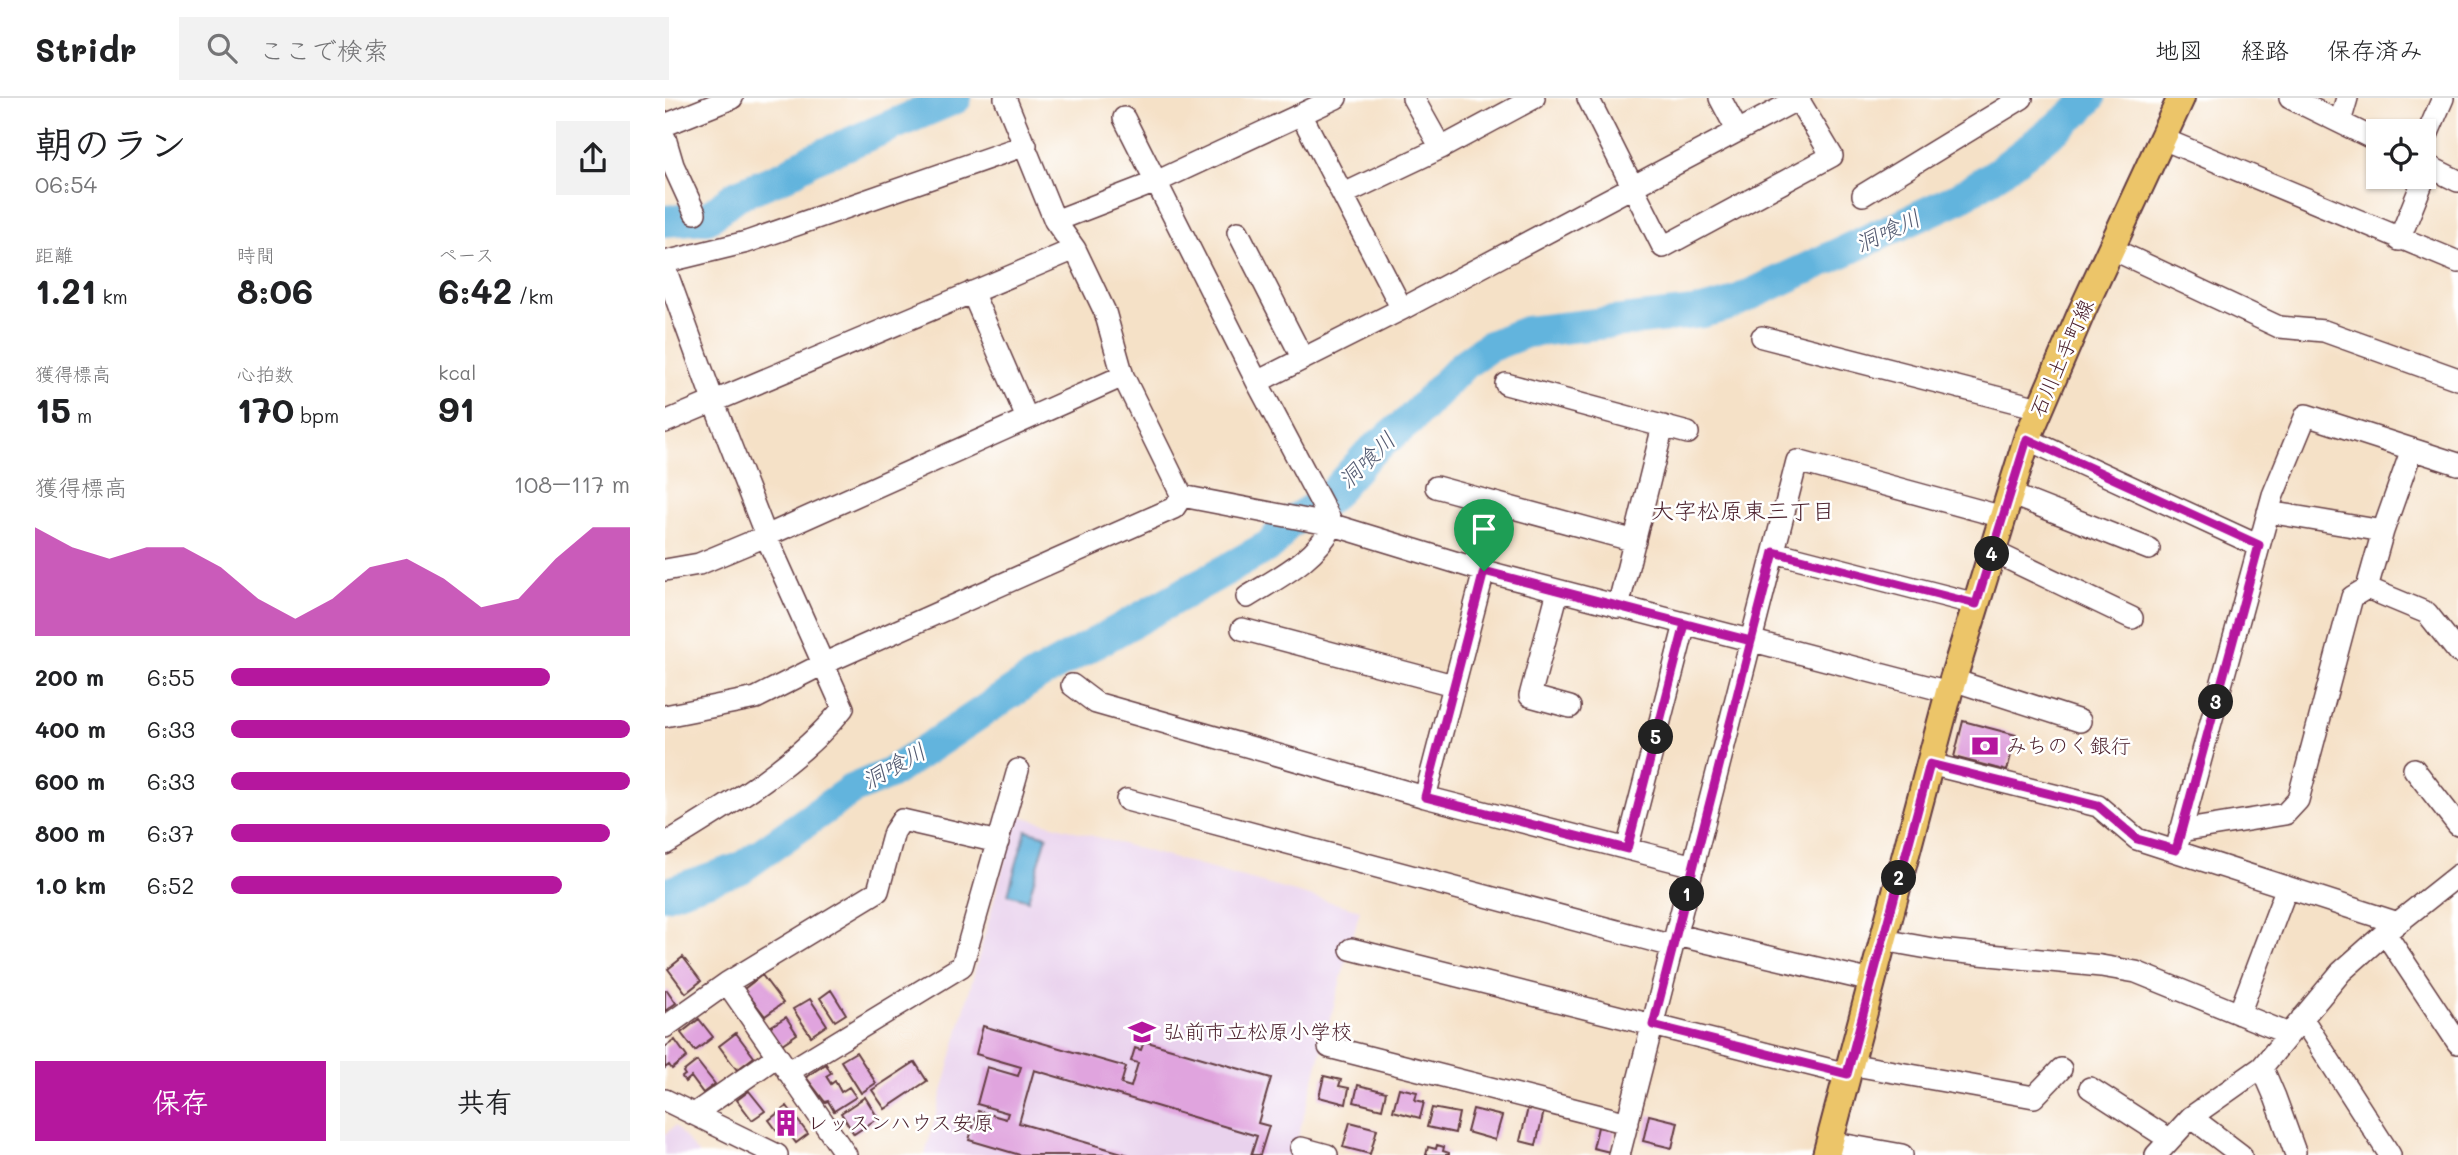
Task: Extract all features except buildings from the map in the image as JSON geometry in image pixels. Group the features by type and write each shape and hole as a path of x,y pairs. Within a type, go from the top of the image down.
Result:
{"main road":[{"name":"石川土手町線","path":"1828,1149 1951,686 2027,439 2110,248 2181,98"}],"street":[{"path":"665,125 733,98"},
{"path":"1005,98 1055,221 1075,249 1105,312 1123,376 1182,496"},
{"path":"1055,221 1156,182 1336,98"},
{"path":"1413,98 1441,148"},
{"path":"1344,194 1441,148 1534,98"},
{"path":"1257,382 1402,309 1633,188 1737,130 1799,99 1832,156 1663,247 1633,188 1588,98"},
{"path":"1720,98 1737,130"},
{"path":"1863,195 2022,98"},
{"path":"2290,98 2366,135"},
{"path":"2340,122 2347,98"},
{"path":"2434,119 2443,98"},
{"path":"1301,116 1402,309"},
{"path":"1124,118 1257,382 1333,525"},
{"path":"665,138 669,166 695,213"},
{"path":"2162,139 2399,240 2458,262"},
{"path":"665,262 747,242 1026,145"},
{"path":"2436,170 2458,181"},
{"path":"2399,240 2417,189"},
{"path":"1238,232 1303,359"},
{"path":"2110,248 2279,327 2324,331 2458,379"},
{"path":"665,422 1075,249"},
{"path":"665,268 714,403 767,536 843,708 824,732 755,786 665,844"},
{"path":"972,292 1027,418"},
{"path":"1762,337 2039,408"},
{"path":"665,570 699,564 767,536 1123,376"},
{"path":"1506,384 1688,433"},
{"path":"2178,841 2273,495 2306,415 2458,464"},
{"path":"1618,607 1663,426"},
{"path":"2027,439 2259,545"},
{"path":"1930,764 2098,806 2137,839 2178,841 2285,814 2298,800 2352,597 2367,589 2383,531 2413,449"},
{"path":"1619,1155 1797,461 2006,506 2149,549"},
{"path":"1436,487 1635,541"},
{"path":"1182,496 1333,525 1484,571 1618,607 1751,641 1951,686 2080,721"},
{"path":"665,716 757,698 824,663 1174,509 1182,496"},
{"path":"2268,512 2383,531"},
{"path":"1247,597 1304,561 1325,541 1333,525"},
{"path":"1992,551 2132,618"},
{"path":"1774,552 1976,604"},
{"path":"1425,797 1484,571"},
{"path":"2367,589 2427,614 2458,652"},
{"path":"1558,591 1530,696 1570,707"},
{"path":"1627,849 1685,624"},
{"path":"1242,629 1453,685"},
{"path":"1072,685 1096,703 1425,797 1694,866"},
{"path":"2414,769 2458,825"},
{"path":"694,1114 962,966 1018,770"},
{"path":"1128,800 1675,940 1872,981"},
{"path":"665,1027 727,983 878,891 894,832 902,820 998,842"},
{"path":"2178,841 2392,928 2458,1043"},
{"path":"2090,1088 2162,1147 2191,1117 2262,1067 2340,972 2392,928 2454,882"},
{"path":"2239,1014 2287,887"},
{"path":"1882,940 1939,950 2136,972 2239,1014 2295,1026 2390,1155"},
{"path":"1351,949 1653,1025 1848,1069 2034,1097 2061,1069"},
{"path":"727,983 846,1155"},
{"path":"1329,1047 1628,1123"},
{"path":"2262,1067 2276,1097 2295,1152"},
{"path":"665,1100 777,1155"},
{"path":"2191,1117 2237,1154"},
{"path":"1301,1148 1327,1155"},
{"path":"1828,1149 1902,1155"}],"shaded area":[{"name":"弘前市立松原小学校","path":"1017,815 1360,910 1293,1155 925,1155"},
{"path":"675,1126 699,1155 665,1155 665,1134"}],"water":[{"path":"1026,830 1047,836 1028,900 1008,894"}],"waterway":[{"path":"665,221 707,218 737,195 786,175 810,160 956,98"},
{"name":"洞喰川","path":"665,894 741,868 851,790 889,774 1033,678 1272,544 1286,525 1328,499 1369,453 1409,421 1463,365 1488,347 1526,332 1702,312 1728,305 1960,197 1999,172 2078,111 2090,98"}],"place":[{"name":"みちのく銀行","path":"1985,746"},
{"name":"弘前市立松原小学校","path":"1142,1032"},
{"name":"レッスンハウス安原","path":"786,1123"}],"district":[{"name":"大字松原東三丁目","path":"1743,511"}],"route":[{"path":"1484,571 1425,797 1627,849 1685,624 1751,641 1774,552 1976,604 2027,439 2259,545 2176,850 2137,839 2098,806 1930,764 1847,1074 1653,1025 1751,641 1484,571"}]}
